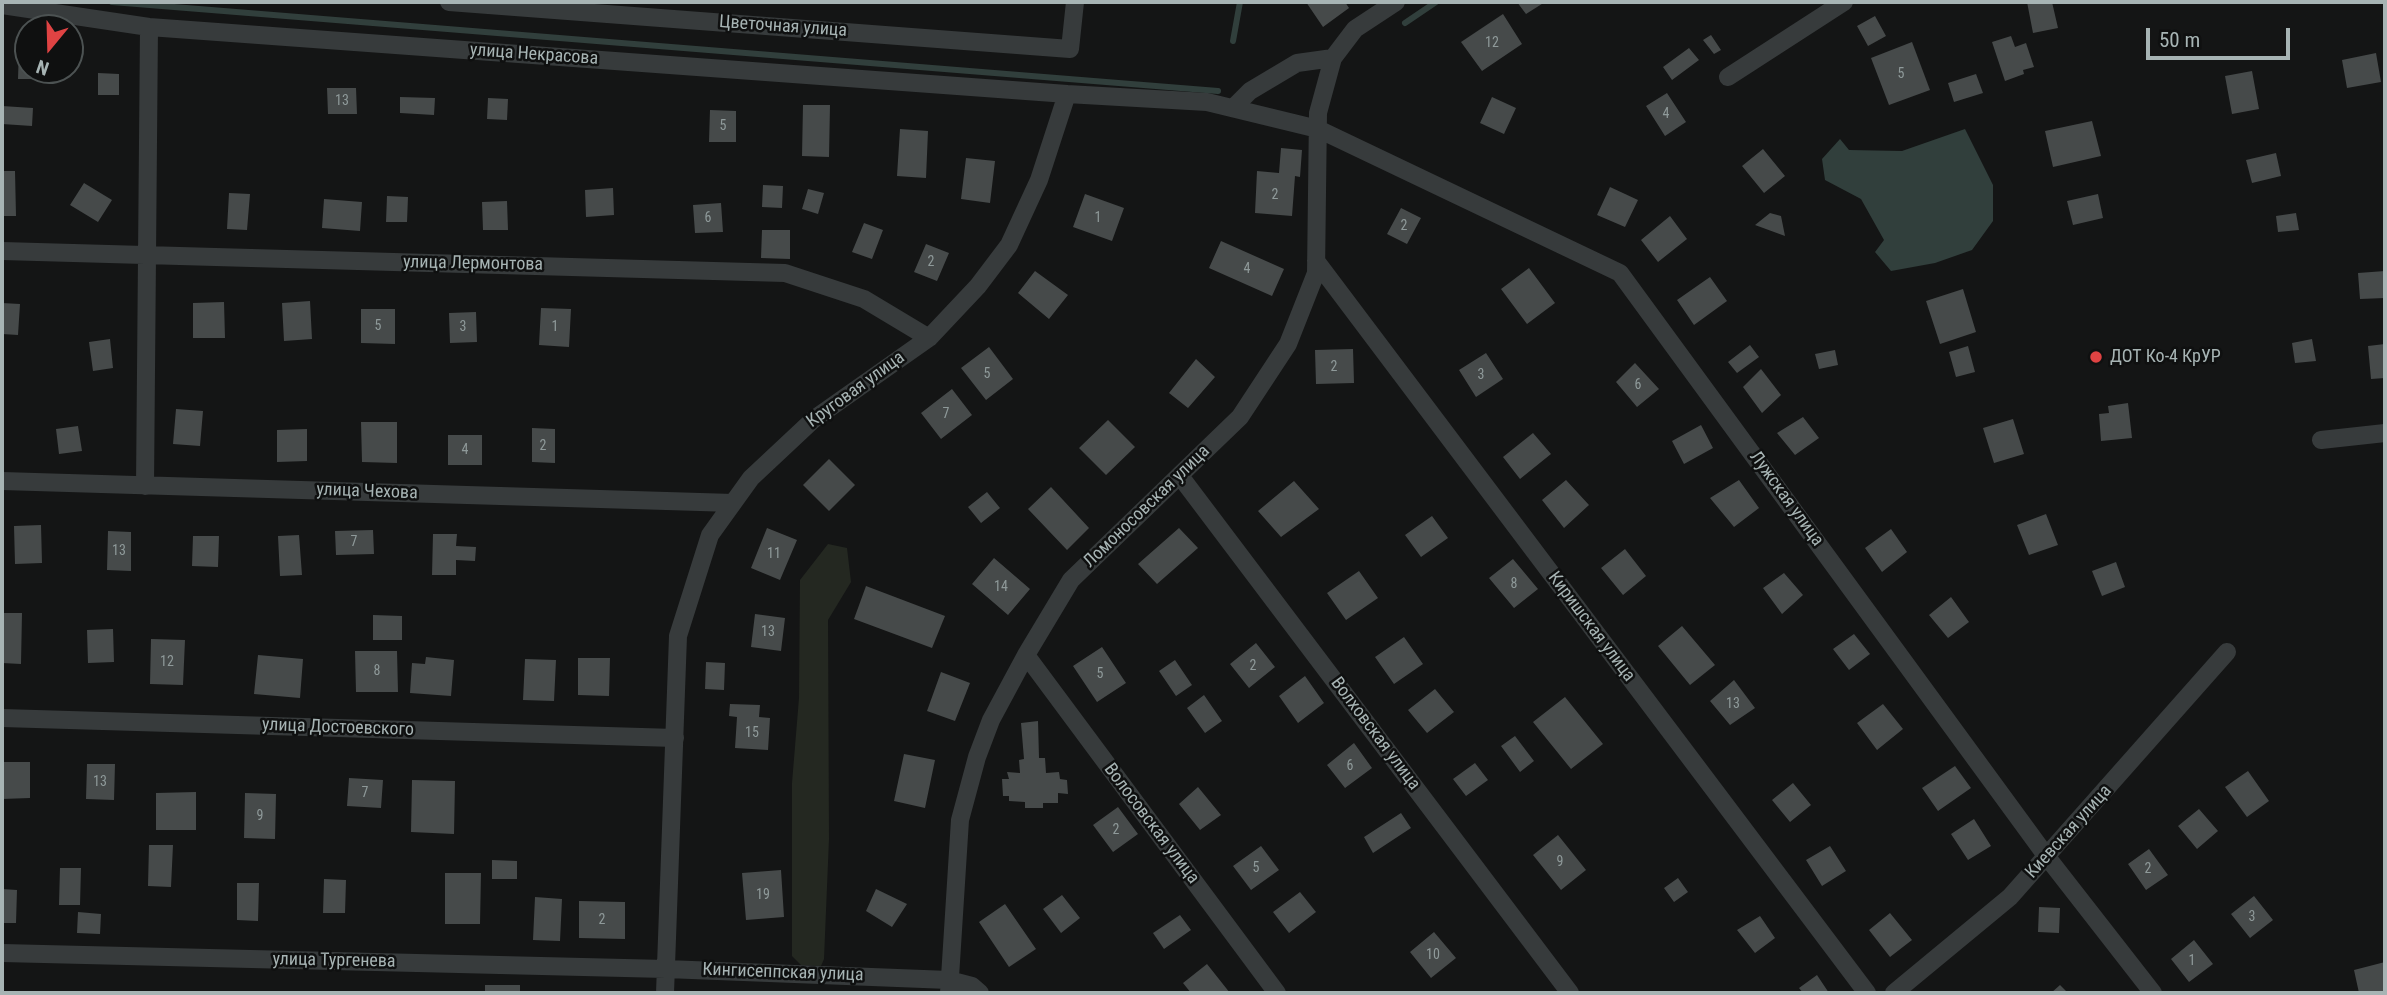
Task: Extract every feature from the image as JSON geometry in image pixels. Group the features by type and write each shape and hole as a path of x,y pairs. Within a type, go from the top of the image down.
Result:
{"street":[{"name":"Цветочная улица","path":"449,2 1070,48 1075,2"},
{"name":"Ломоносовская улица","path":"949,986 960,820 976,757 991,720 1071,580 1240,417 1288,344 1316,273 1318,113 1333,58 1355,29 1396,2"},
{"path":"1728,77 1844,2"},
{"name":"улица Некрасова","path":"2,5 149,27 1067,94"},
{"path":"145,486 149,27"},
{"path":"1233,108 1250,91 1297,63 1333,58"},
{"path":"1067,94 1207,102 1318,130"},
{"name":"Круговая улица","path":"665,993 678,636 710,535 751,478 814,419 929,338 978,286 1009,245 1038,180 1067,94"},
{"name":"Лужская улица","path":"1318,130 1620,273 2047,857 2153,993"},
{"name":"улица Лермонтова","path":"2,251 785,273 864,299 929,338"},
{"name":"Киришская улица","path":"1316,261 1867,993"},
{"path":"2321,440 2385,433"},
{"name":"Волховская улица","path":"1180,475 1570,993"},
{"name":"улица Чехова","path":"2,481 733,503"},
{"name":"Киевская улица","path":"1894,993 2001,905 2047,857 2227,652"},
{"name":"Волосовская улица","path":"1026,655 1277,993"},
{"name":"улица Достоевского","path":"2,718 675,738"},
{"name":"улица Тургенева","path":"2,953 666,969"},
{"name":"Кингисеппская улица","path":"666,969 972,986 980,993"}],"shaded area":[{"path":"1965,129 1993,185 1993,221 1972,250 1935,263 1891,271 1875,252 1884,240 1861,199 1825,180 1822,159 1840,139 1849,150 1902,151"},
{"path":"828,544 847,548 851,582 828,620 829,839 824,959 821,966 801,965 792,956 792,783 799,698 800,580"}],"building":[{"path":"1306,2 1345,2 1349,8 1323,27"},
{"path":"1517,2 1545,2 1526,14"},
{"path":"2027,2 2052,2 2058,28 2033,33"},
{"path":"1503,14 1522,44 1482,71 1461,42"},
{"path":"1875,16 1886,36 1868,46 1857,26"},
{"path":"1711,35 1721,50 1714,54 1703,40"},
{"path":"2011,36 2015,47 2026,43 2034,67 2005,81 1992,42"},
{"path":"1912,42 1930,90 1889,105 1871,58"},
{"path":"1689,48 1699,60 1672,80 1663,67"},
{"path":"2376,53 2381,82 2347,88 2342,60"},
{"path":"2252,71 2259,109 2232,114 2225,76"},
{"path":"98,73 119,74 119,95 98,95"},
{"path":"1976,74 1983,93 1954,102 1948,83"},
{"path":"327,88 356,88 357,114 328,114"},
{"path":"1667,93 1686,122 1665,136 1646,106"},
{"path":"400,97 435,98 434,115 400,113"},
{"path":"1492,97 1516,108 1504,134 1480,123"},
{"path":"488,98 508,99 507,120 487,119"},
{"path":"803,105 830,105 829,157 802,156"},
{"path":"2,106 33,108 32,126 2,124"},
{"path":"710,110 736,111 736,142 709,142"},
{"path":"2092,121 2101,156 2053,167 2045,131"},
{"path":"900,129 928,131 926,178 897,176"},
{"path":"1281,148 1302,150 1300,177 1295,176 1292,216 1255,213 1257,171 1279,173"},
{"path":"1763,149 1785,176 1764,193 1742,166"},
{"path":"2276,153 2281,176 2252,183 2246,160"},
{"path":"966,158 995,161 990,203 961,199"},
{"path":"2,171 15,171 16,216 2,216"},
{"path":"84,183 112,200 98,222 70,205"},
{"path":"763,185 783,186 782,208 762,207"},
{"path":"1610,187 1638,200 1625,227 1597,215"},
{"path":"613,188 614,215 586,217 585,190"},
{"path":"808,189 824,193 818,214 802,209"},
{"path":"229,193 250,194 247,230 227,229"},
{"path":"1085,194 1124,208 1112,241 1073,227"},
{"path":"2098,194 2103,218 2073,225 2067,201"},
{"path":"387,196 408,197 407,222 386,222"},
{"path":"324,199 362,202 360,231 322,228"},
{"path":"507,201 508,230 483,230 482,202"},
{"path":"721,203 723,232 695,233 693,205"},
{"path":"1401,208 1421,218 1407,244 1387,234"},
{"path":"1770,213 1781,216 1785,236 1755,225"},
{"path":"2296,213 2299,230 2278,232 2276,216"},
{"path":"1670,216 1687,239 1658,262 1641,240"},
{"path":"864,223 883,230 872,259 852,252"},
{"path":"762,230 790,230 790,259 761,258"},
{"path":"1221,241 1284,269 1272,296 1209,268"},
{"path":"926,244 949,253 937,281 914,272"},
{"path":"1529,268 1555,303 1527,324 1501,289"},
{"path":"1035,271 1068,295 1049,319 1018,293"},
{"path":"2385,271 2385,298 2360,299 2358,273"},
{"path":"1710,277 1727,301 1694,325 1677,300"},
{"path":"1963,289 1976,332 1940,344 1926,301"},
{"path":"310,301 312,339 284,341 282,303"},
{"path":"224,302 225,338 193,338 193,303"},
{"path":"2,303 20,304 18,335 2,334"},
{"path":"541,308 571,309 569,347 539,345"},
{"path":"361,309 395,309 395,344 361,343"},
{"path":"476,312 477,342 450,343 449,313"},
{"path":"110,339 113,368 93,371 89,342"},
{"path":"2312,339 2316,361 2295,363 2292,343"},
{"path":"2385,344 2385,378 2371,379 2368,346"},
{"path":"1750,345 1759,357 1737,373 1728,362"},
{"path":"1968,346 1975,372 1956,377 1949,352"},
{"path":"989,347 1013,379 986,400 961,368"},
{"path":"1353,349 1354,383 1316,384 1315,350"},
{"path":"1835,350 1838,365 1819,369 1815,354"},
{"path":"1486,353 1503,379 1476,397 1459,370"},
{"path":"1196,359 1215,377 1188,408 1169,393"},
{"path":"1635,363 1659,389 1637,407 1616,382"},
{"path":"1761,369 1781,395 1762,413 1743,387"},
{"path":"952,389 972,415 941,439 921,413"},
{"path":"2128,403 2132,438 2101,441 2099,414 2109,413 2108,406"},
{"path":"176,409 203,411 200,446 173,444"},
{"path":"1803,417 1819,438 1795,455 1777,433"},
{"path":"2013,419 2024,454 1994,463 1983,428"},
{"path":"1108,420 1135,447 1106,475 1079,448"},
{"path":"361,422 397,422 397,463 362,462"},
{"path":"1701,425 1713,448 1684,464 1672,441"},
{"path":"78,426 82,451 59,454 56,429"},
{"path":"532,428 555,429 555,463 532,462"},
{"path":"307,429 307,461 277,462 277,430"},
{"path":"1533,433 1551,454 1520,479 1503,457"},
{"path":"448,435 482,435 482,465 448,465"},
{"path":"829,459 855,485 829,511 803,485"},
{"path":"1566,480 1589,505 1564,528 1542,500"},
{"path":"1739,480 1759,508 1734,527 1710,498"},
{"path":"1294,481 1319,509 1281,537 1258,511"},
{"path":"1051,487 1089,528 1067,550 1028,509"},
{"path":"987,492 1000,508 981,523 968,507"},
{"path":"2046,514 2058,545 2029,555 2017,525"},
{"path":"1432,516 1448,538 1421,557 1405,535"},
{"path":"41,525 42,563 15,564 14,526"},
{"path":"767,528 797,540 780,580 751,568"},
{"path":"1179,528 1198,548 1157,584 1138,564"},
{"path":"1891,529 1907,552 1882,572 1865,548"},
{"path":"373,530 374,554 336,555 335,531"},
{"path":"108,531 131,532 131,571 107,570"},
{"path":"433,534 457,534 456,546 476,547 475,561 456,560 456,575 432,575"},
{"path":"299,535 302,575 280,576 278,536"},
{"path":"193,536 219,536 218,567 192,566"},
{"path":"1625,549 1646,576 1623,595 1601,568"},
{"path":"994,558 1030,589 1008,615 972,584"},
{"path":"1513,559 1538,589 1514,608 1489,578"},
{"path":"2116,562 2125,587 2102,596 2092,571"},
{"path":"1359,571 1378,598 1346,620 1327,593"},
{"path":"1784,573 1803,595 1782,614 1763,588"},
{"path":"866,586 945,616 932,648 854,619"},
{"path":"1951,597 1969,622 1948,638 1929,615"},
{"path":"2,613 22,613 21,664 2,663"},
{"path":"755,614 785,618 781,651 751,647"},
{"path":"373,615 402,616 402,640 373,640"},
{"path":"1682,626 1715,665 1690,685 1658,646"},
{"path":"113,629 114,662 88,663 87,630"},
{"path":"1854,634 1870,654 1849,670 1833,649"},
{"path":"1404,637 1423,664 1394,684 1375,657"},
{"path":"151,639 185,640 183,685 150,684"},
{"path":"1256,643 1275,667 1249,688 1230,664"},
{"path":"1102,647 1126,683 1097,702 1073,666"},
{"path":"355,651 397,651 398,692 356,692"},
{"path":"258,655 303,659 300,698 254,694"},
{"path":"426,657 454,660 451,696 410,693 412,663 425,664"},
{"path":"578,658 610,658 609,696 578,695"},
{"path":"525,659 556,660 554,701 523,700"},
{"path":"1175,660 1192,685 1176,696 1159,671"},
{"path":"706,662 725,663 724,690 705,689"},
{"path":"941,672 970,683 955,721 927,711"},
{"path":"1305,676 1324,703 1298,723 1279,696"},
{"path":"1734,680 1755,708 1730,725 1710,701"},
{"path":"1435,689 1454,712 1427,733 1408,710"},
{"path":"1204,695 1222,721 1205,733 1187,708"},
{"path":"1565,697 1603,744 1571,769 1533,722"},
{"path":"730,704 760,705 759,717 770,718 768,750 735,748 737,717 729,716"},
{"path":"1883,704 1903,729 1877,750 1857,723"},
{"path":"1038,721 1039,758 1045,758 1046,773 1059,772 1060,779 1067,780 1068,794 1058,793 1058,803 1043,803 1043,808 1025,808 1025,802 1009,801 1009,796 1003,796 1002,779 1009,779 1007,772 1020,773 1019,760 1024,759 1021,723"},
{"path":"1515,736 1534,761 1520,772 1501,746"},
{"path":"1354,743 1372,768 1345,788 1327,765"},
{"path":"904,754 935,760 925,808 894,801"},
{"path":"2,762 30,762 30,798 2,799"},
{"path":"1475,763 1488,780 1466,796 1453,779"},
{"path":"87,764 115,764 114,800 86,799"},
{"path":"1955,766 1971,788 1938,811 1922,788"},
{"path":"2248,771 2269,801 2247,817 2225,787"},
{"path":"349,778 383,780 381,808 347,806"},
{"path":"412,780 455,781 454,834 411,832"},
{"path":"1793,783 1811,805 1790,822 1772,800"},
{"path":"1198,787 1221,815 1200,830 1179,804"},
{"path":"196,792 196,830 156,830 156,793"},
{"path":"245,793 276,794 275,839 244,838"},
{"path":"1118,807 1138,834 1113,852 1093,825"},
{"path":"2199,809 2218,831 2197,849 2178,826"},
{"path":"1401,813 1411,828 1373,853 1364,837"},
{"path":"1974,819 1991,846 1968,860 1951,834"},
{"path":"1558,835 1586,870 1561,890 1533,855"},
{"path":"149,845 173,845 171,887 148,886"},
{"path":"1261,846 1279,870 1251,890 1233,866"},
{"path":"1830,846 1846,871 1822,886 1806,860"},
{"path":"2149,849 2168,875 2146,890 2128,864"},
{"path":"492,860 517,861 517,879 492,879"},
{"path":"60,868 81,868 80,905 59,905"},
{"path":"781,870 784,917 746,920 742,873"},
{"path":"445,873 481,873 480,924 445,924"},
{"path":"1678,878 1688,892 1674,902 1664,888"},
{"path":"324,879 346,880 345,913 323,913"},
{"path":"237,883 259,883 258,921 237,920"},
{"path":"2,889 17,890 16,923 2,923"},
{"path":"876,889 907,904 892,927 866,911"},
{"path":"1300,892 1316,912 1289,933 1273,912"},
{"path":"1062,895 1080,918 1061,933 1043,909"},
{"path":"2254,896 2273,920 2250,938 2231,914"},
{"path":"535,897 562,899 560,941 533,940"},
{"path":"579,901 625,902 625,939 579,938"},
{"path":"1005,904 1036,949 1009,967 979,922"},
{"path":"2039,907 2060,908 2059,933 2038,932"},
{"path":"78,912 101,914 100,934 77,933"},
{"path":"1890,913 1912,940 1890,957 1869,930"},
{"path":"1180,915 1191,930 1164,949 1153,933"},
{"path":"1760,916 1775,938 1755,953 1737,930"},
{"path":"1434,932 1456,958 1431,978 1410,952"},
{"path":"2194,940 2213,964 2189,982 2171,959"},
{"path":"2385,962 2385,993 2359,993 2354,970"},
{"path":"1207,964 1230,993 1191,993 1183,983"},
{"path":"1817,975 1829,993 1803,993 1799,988"},
{"path":"485,985 520,985 520,993 485,993"},
{"path":"2060,985 2068,993 2051,993"}],"waterway":[{"path":"112,2 1218,91"},
{"path":"1233,41 1240,2"},
{"path":"1405,23 1436,2"}],"place":[{"name":"ДОТ Ко-4 КрУР","path":"2096,357"}]}
